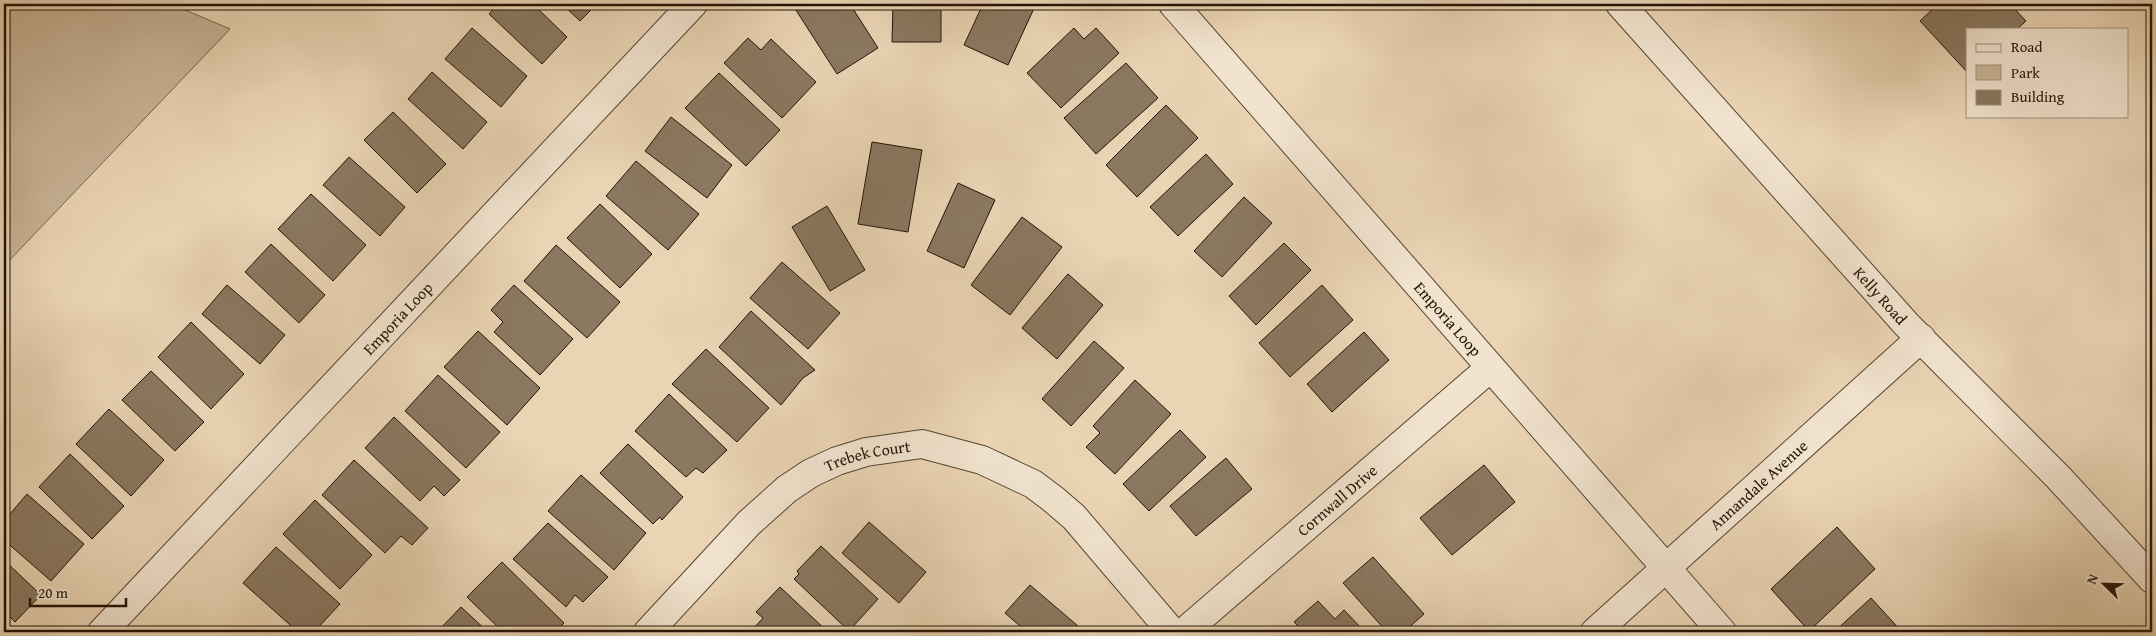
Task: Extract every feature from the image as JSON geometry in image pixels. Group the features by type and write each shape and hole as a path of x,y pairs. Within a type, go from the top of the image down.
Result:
{"street":[{"name":"Emporia Loop","path":"102,632 693,4"},
{"name":"Emporia Loop","path":"1173,4 1722,632"},
{"name":"Kelly Road","path":"1620,4 1921,338 2059,478 2152,579"},
{"name":"Annandale Avenue","path":"1595,632 1921,338"},
{"name":"Cornwall Drive","path":"1184,632 1490,368"},
{"name":"Trebek Court","path":"648,632 749,523 787,489 810,473 837,461 874,450 922,444 982,460 1033,484 1053,499 1074,517 1172,632"}],"green space":[{"path":"4,4 171,4 230,29 4,266"}],"building":[{"path":"498,4 533,4 567,37 542,64 489,14"},
{"path":"562,4 597,4 580,21"},
{"path":"792,4 850,4 878,48 837,74"},
{"path":"893,4 941,4 941,42 892,42"},
{"path":"983,4 1036,4 1008,65 964,45"},
{"path":"1938,4 2010,4 2026,21 2018,28 1966,28 1966,71 1920,21"},
{"path":"472,28 527,76 501,107 445,59"},
{"path":"1074,28 1084,39 1096,28 1119,53 1061,108 1027,73"},
{"path":"748,38 761,50 771,39 816,82 782,118 724,63"},
{"path":"1126,63 1158,98 1096,154 1064,118"},
{"path":"432,72 487,122 463,149 408,99"},
{"path":"719,73 780,130 746,166 685,108"},
{"path":"1166,105 1198,138 1137,197 1106,165"},
{"path":"393,112 446,164 417,193 364,140"},
{"path":"671,117 732,165 707,198 645,151"},
{"path":"872,142 922,150 908,232 858,224"},
{"path":"1206,154 1233,184 1178,236 1150,207"},
{"path":"349,157 405,207 380,236 323,185"},
{"path":"636,161 699,214 668,250 606,196"},
{"path":"958,183 995,200 964,268 927,251"},
{"path":"311,194 366,245 333,281 278,229"},
{"path":"1244,197 1272,223 1222,277 1194,251"},
{"path":"600,204 652,254 620,288 567,238"},
{"path":"827,206 865,270 830,291 792,227"},
{"path":"1022,217 1062,247 1010,315 971,285"},
{"path":"1284,243 1311,270 1256,325 1229,296"},
{"path":"271,244 325,295 299,323 245,272"},
{"path":"556,245 620,302 587,338 524,281"},
{"path":"782,262 840,313 808,349 750,298"},
{"path":"1068,274 1103,305 1057,359 1022,328"},
{"path":"227,285 285,335 260,364 202,314"},
{"path":"514,285 573,339 540,375 494,332 503,322 491,310"},
{"path":"1322,285 1353,320 1290,377 1259,343"},
{"path":"751,311 815,370 803,378 781,405 719,347"},
{"path":"191,322 244,374 211,409 158,357"},
{"path":"478,331 540,388 507,425 444,367"},
{"path":"1364,332 1389,360 1332,412 1307,384"},
{"path":"1094,341 1124,368 1071,426 1042,399"},
{"path":"706,349 769,408 737,442 672,384"},
{"path":"151,371 204,422 175,451 122,400"},
{"path":"438,375 500,432 466,468 405,411"},
{"path":"1135,380 1171,414 1115,474 1086,447 1100,433 1093,426"},
{"path":"669,394 727,450 703,473 696,468 686,477 635,431"},
{"path":"109,409 164,460 131,496 76,444"},
{"path":"394,417 460,480 444,496 434,486 420,501 365,448"},
{"path":"1180,430 1206,457 1149,511 1123,484"},
{"path":"628,444 683,497 662,520 660,517 653,524 600,473"},
{"path":"70,454 124,506 92,539 39,487"},
{"path":"1226,458 1252,489 1196,536 1170,506"},
{"path":"354,460 428,528 412,545 401,536 385,553 322,495"},
{"path":"1484,465 1515,502 1452,555 1420,518"},
{"path":"581,475 646,533 614,570 548,511"},
{"path":"27,494 84,544 51,581 4,540 4,521"},
{"path":"315,500 372,555 340,589 283,534"},
{"path":"869,522 926,572 899,603 842,553"},
{"path":"548,523 608,577 583,602 575,595 566,607 513,559"},
{"path":"1837,527 1875,569 1809,631 1771,589"},
{"path":"821,546 878,599 849,631 794,579 799,574 797,571"},
{"path":"276,547 340,604 314,632 298,632 243,583"},
{"path":"1373,557 1424,614 1404,632 1387,632 1343,583"},
{"path":"4,560 41,595 15,622 4,611"},
{"path":"502,562 564,623 555,632 503,632 467,597"},
{"path":"1030,585 1085,632 1027,632 1005,613"},
{"path":"780,587 828,632 756,632 753,629 763,618 756,612"},
{"path":"1871,598 1902,632 1834,632"},
{"path":"1318,601 1335,619 1344,610 1365,632 1304,632 1294,622"},
{"path":"461,607 488,632 437,632"}]}
